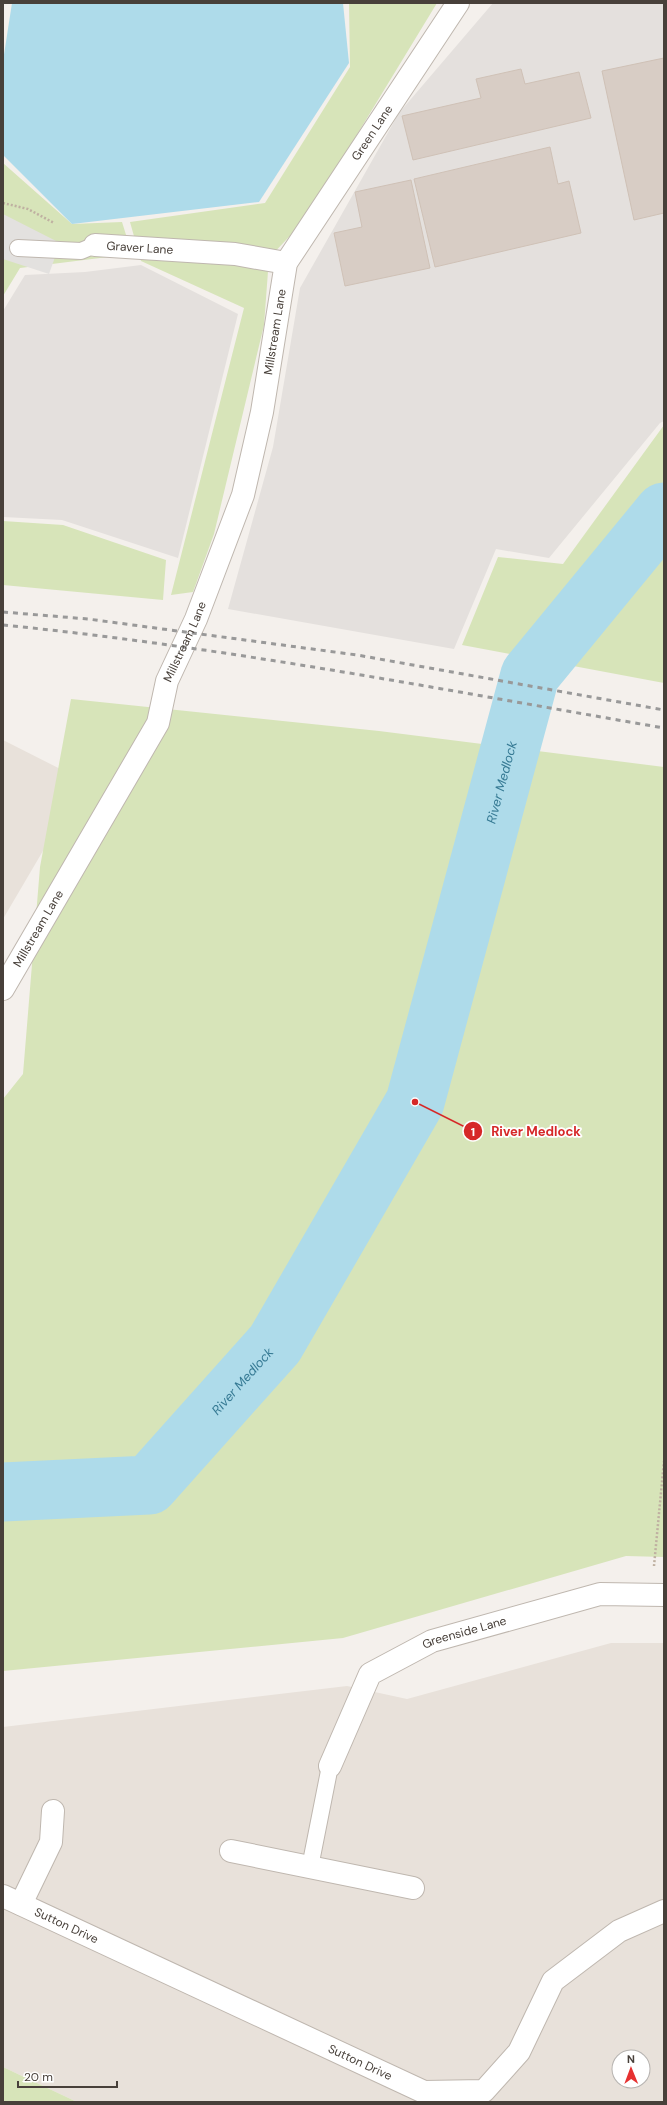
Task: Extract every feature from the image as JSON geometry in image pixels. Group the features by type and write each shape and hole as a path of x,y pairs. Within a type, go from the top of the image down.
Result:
{"street":[{"name":"Green Lane","path":"286,263 458,3"},
{"name":"Graver Lane","path":"95,245 235,254 286,263"},
{"name":"Millstream Lane","path":"3,989 158,723 167,681 196,619 243,494 262,412 286,263"},
{"name":"Greenside Lane","path":"330,1766 370,1674 432,1641 600,1594 658,1594"},
{"path":"12,1900 50,1842 53,1811"},
{"path":"231,1851 413,1888"},
{"name":"Sutton Drive","path":"12,1900 424,2092 484,2091 519,2052 553,1981 619,1931 664,1911"}],"lane":[{"path":"18,248 80,251 95,245"},
{"path":"310,1867 330,1766"}],"path":[{"name":"Graver Lane","path":"3,203 28,209 95,245"},
{"path":"658,1594 664,1461"}],"shaded area":[{"path":"493,3 664,3 664,421 660,423 549,558 496,549 454,649 228,609 273,447 300,288 399,113"},
{"path":"3,214 60,243 49,274 3,259"},
{"path":"141,265 238,314 178,558 62,520 3,517 3,311 25,275 85,272"},
{"path":"3,740 84,781 3,919"},
{"path":"611,1643 664,1643 664,2102 77,2102 3,2067 3,1727 347,1686 407,1699"}],"green space":[{"path":"349,3 437,3 305,220 269,258 264,325 214,534 193,592 171,595 244,308 141,261 130,222 265,203 350,67"},
{"path":"3,163 72,224 122,222 132,254 20,268 3,296"},
{"path":"664,425 664,683 462,645 498,557 563,564"},
{"path":"3,521 63,525 166,560 163,600 3,585"},
{"path":"71,699 379,731 664,767 664,1557 626,1556 343,1638 3,1671 3,1099 23,1074 40,867"},
{"path":"3,2067 77,2102 3,2102"}],"water":[{"path":"12,3 343,3 349,63 259,202 72,224 3,155 3,61"}],"building":[{"path":"664,58 664,213 634,220 602,71"},
{"path":"521,69 525,84 579,72 591,118 413,160 402,116 481,98 476,79"},
{"path":"550,147 558,184 569,181 581,233 435,267 414,179"},
{"path":"411,180 430,268 345,286 334,233 362,227 355,192"}],"waterway":[{"name":"River Medlock","path":"3,1492 149,1485 275,1344 415,1102 530,675 664,512"}],"railway":[{"path":"3,612 88,619 357,655 664,710"},
{"path":"3,625 86,634 252,657 664,728"}],"place":[{"name":"River Medlock","path":"415,1102"}]}
